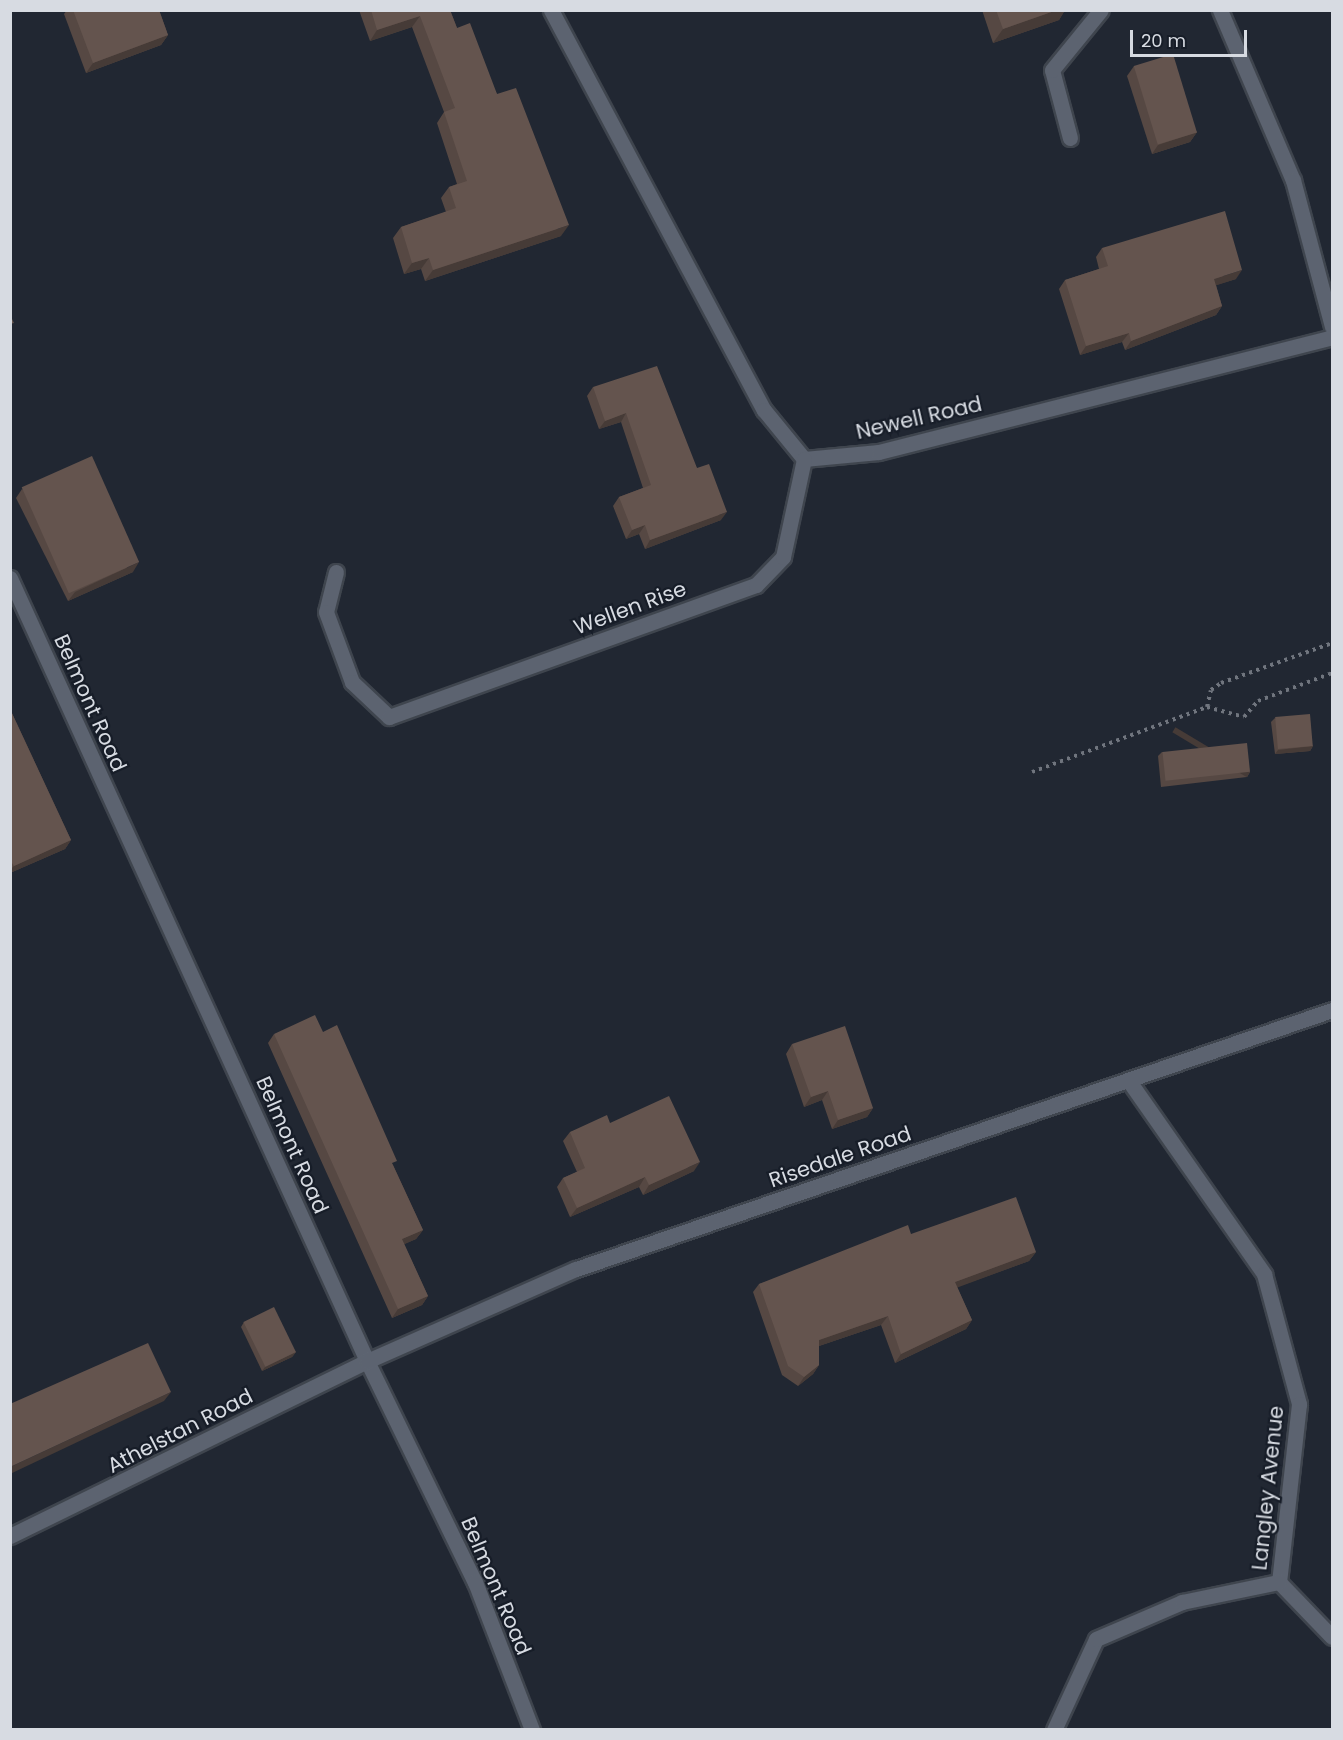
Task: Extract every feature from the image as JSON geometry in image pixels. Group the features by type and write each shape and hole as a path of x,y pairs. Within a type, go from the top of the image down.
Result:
{"street":[{"path":"551,10 764,410 804,459"},
{"path":"1070,138 1052,70 1101,10"},
{"path":"1220,10 1293,180 1332,327"},
{"name":"Newell Road","path":"804,459 879,452 1332,337"},
{"name":"Wellen Rise","path":"336,572 326,612 348,672 369,704 388,717 756,585 783,557 804,459"},
{"name":"Belmont Road","path":"10,578 367,1361 475,1582 532,1730"},
{"name":"Risedale Road","path":"367,1361 576,1269 1332,1010"},
{"name":"Langley Avenue","path":"1129,1081 1264,1274 1299,1404 1279,1582 1332,1637"},
{"name":"Athelstan Road","path":"10,1536 367,1361"},
{"path":"1054,1730 1096,1639 1182,1602 1279,1582"}],"path":[{"path":"1207,707 1211,690 1221,683 1332,643"},
{"path":"1032,772 1207,707 1244,717 1258,701 1332,673"}],"building":[{"path":"73,10 159,10 168,35 93,63"},
{"path":"371,10 450,10 457,28 470,23 497,94 516,88 569,225 433,270 429,258 412,263 401,227 456,208 449,187 467,181 444,112 455,108 420,16 377,30"},
{"path":"996,10 1057,10 1003,29"},
{"path":"1173,54 1197,132 1158,144 1134,66"},
{"path":"1225,211 1242,270 1214,279 1222,306 1131,341 1129,333 1086,346 1065,280 1108,266 1102,248"},
{"path":"657,366 697,468 709,464 727,512 650,540 645,525 632,530 619,497 651,485 626,413 605,421 593,387"},
{"path":"92,456 139,562 69,593 22,487"},
{"path":"10,709 71,840 14,866 10,860"},
{"path":"1310,714 1313,746 1278,749 1275,717"},
{"path":"1247,743 1250,772 1165,781 1162,752"},
{"path":"315,1015 323,1032 337,1025 397,1161 392,1163 423,1230 402,1239 428,1296 398,1309 274,1034"},
{"path":"845,1026 873,1108 838,1120 828,1091 811,1097 792,1044"},
{"path":"669,1096 700,1162 649,1185 645,1177 577,1208 563,1178 585,1168 570,1132 607,1115 610,1123"},
{"path":"1016,1197 1036,1252 955,1282 972,1320 901,1354 888,1316 819,1340 819,1365 804,1377 788,1366 759,1284 908,1225 911,1234"},
{"path":"274,1307 296,1352 265,1367 243,1322"},
{"path":"148,1343 171,1392 10,1467 10,1404"}]}
